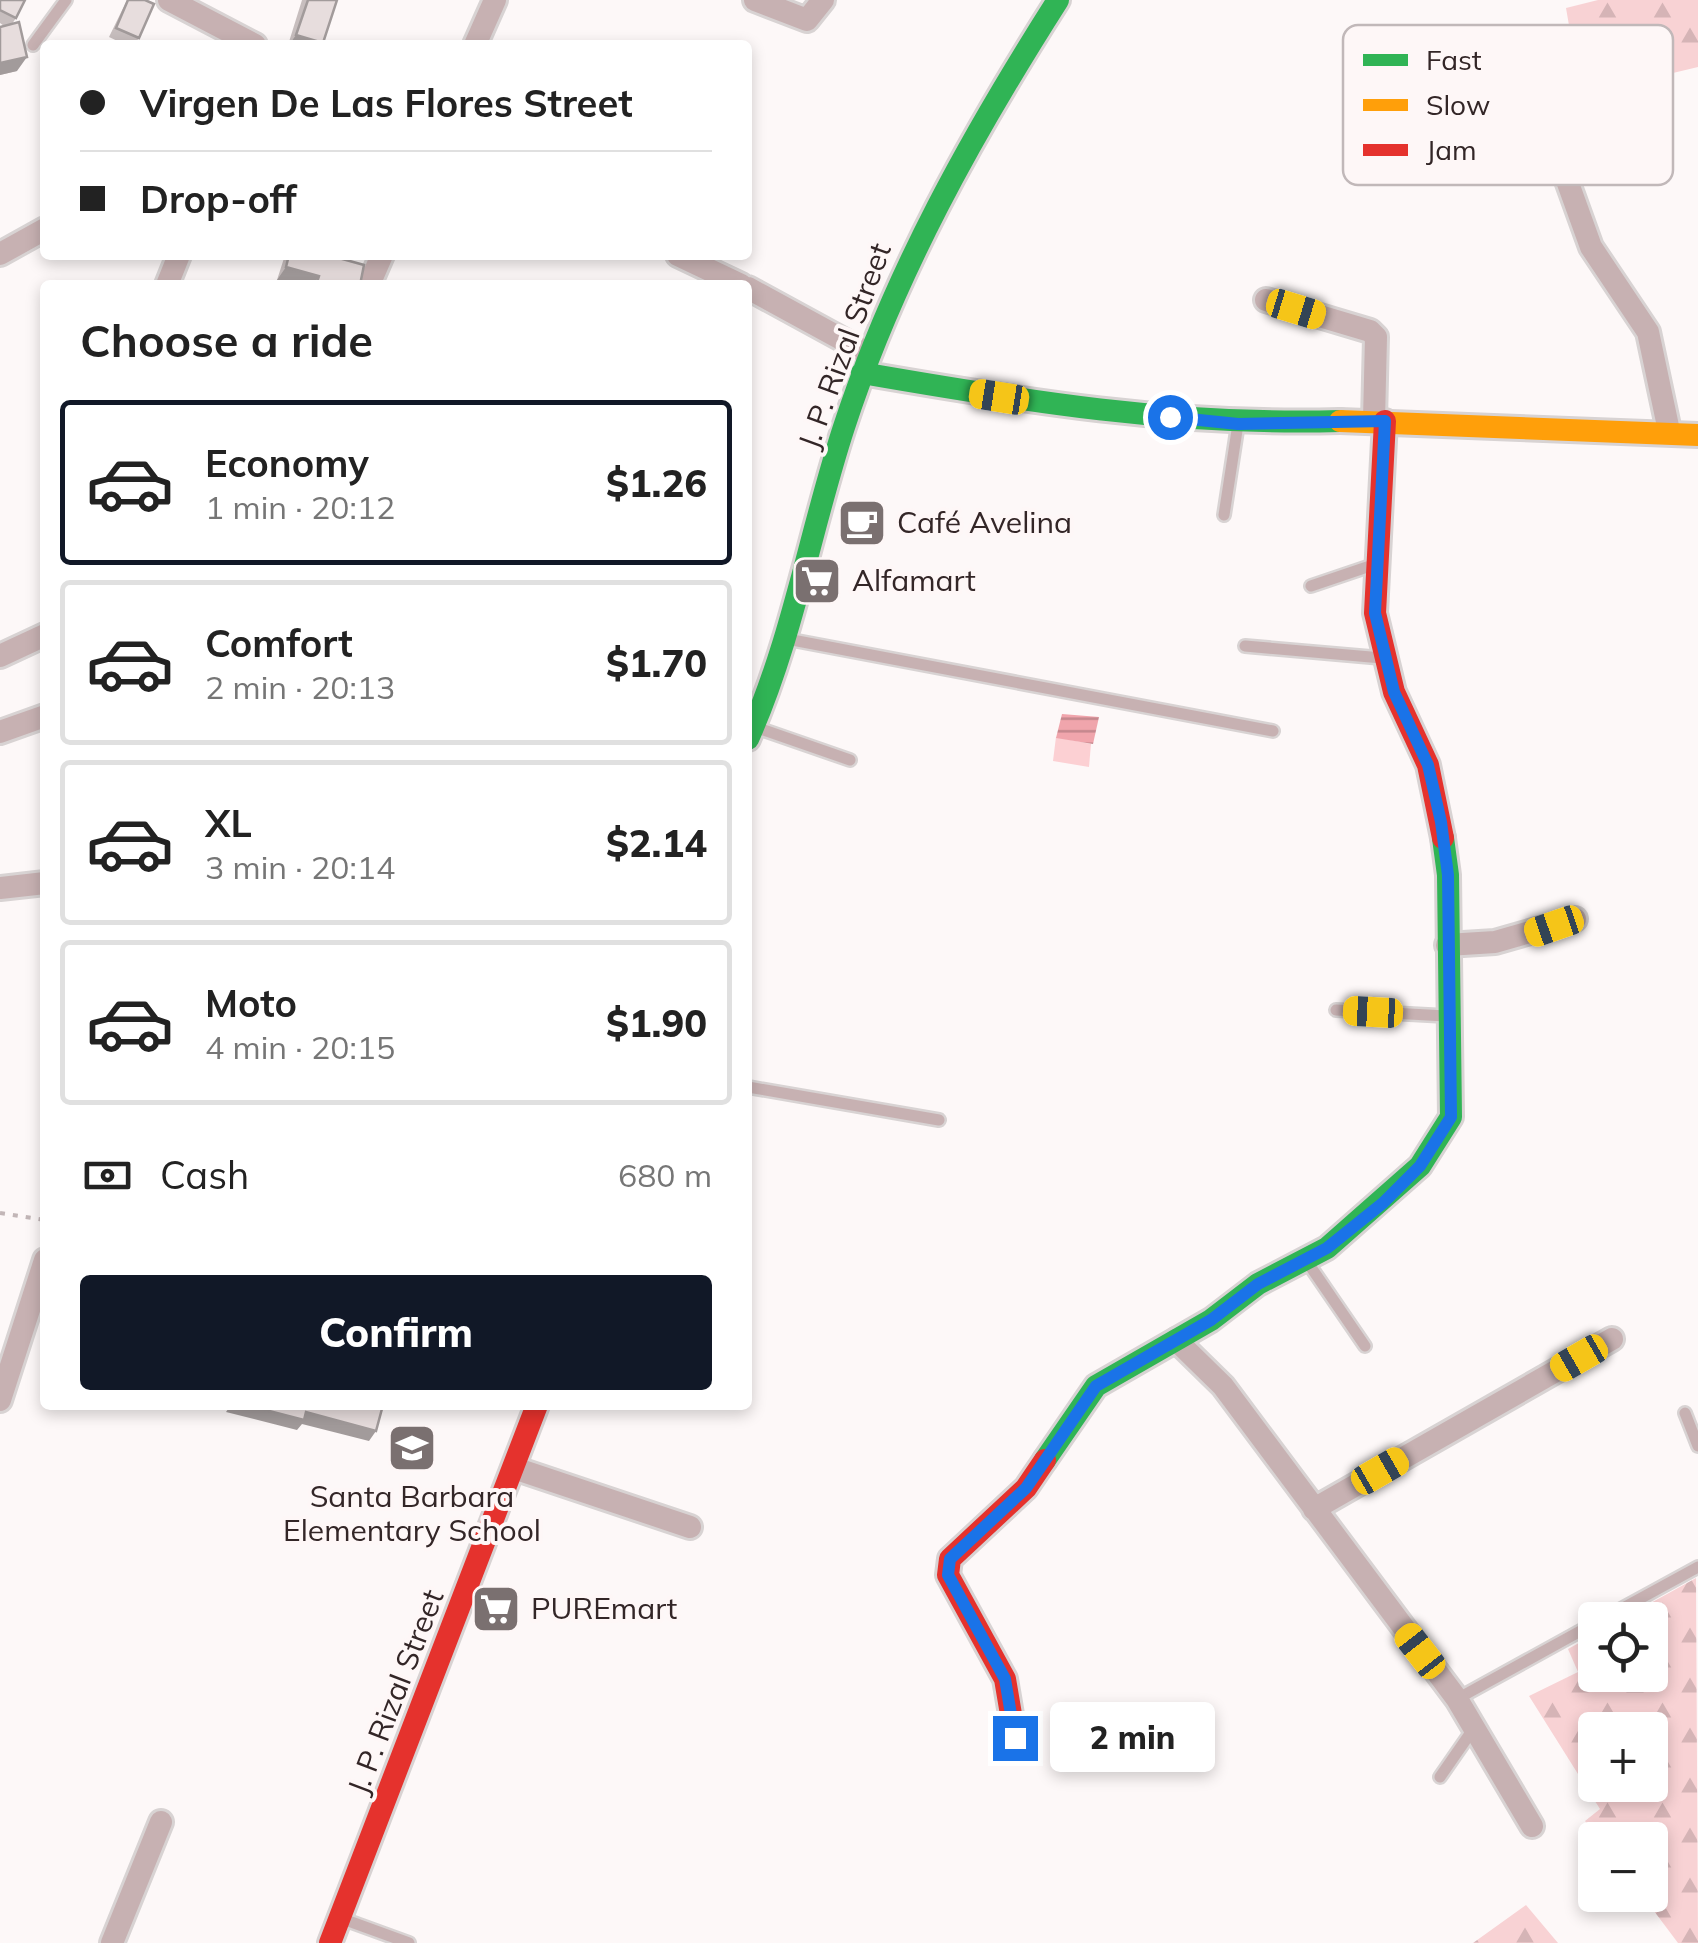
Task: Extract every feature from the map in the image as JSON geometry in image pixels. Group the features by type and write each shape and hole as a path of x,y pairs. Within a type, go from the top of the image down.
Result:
{"street":[{"path":"169,0 245,40"},
{"path":"477,40 495,0"},
{"path":"755,0 807,20 823,0"},
{"name":"J. P. Rizal Street","path":"752,730 866,363 910,253 983,115 1050,2"},
{"path":"1568,185 1590,247 1648,332 1669,432"},
{"path":"0,254 40,232"},
{"path":"688,260 730,280"},
{"path":"752,292 866,363 1035,403 1238,424 1379,421 1698,436"},
{"path":"1015,1738 1005,1679 948,1575 950,1559 1026,1488 1096,1386 1211,1320 1258,1284 1305,1260 1383,1203 1420,1166 1451,1117 1448,875 1441,822 1428,765 1394,692 1375,613 1379,421 1376,337 1370,331 1266,300"},
{"path":"0,656 40,638"},
{"path":"0,732 40,718"},
{"path":"0,888 40,884"},
{"path":"1447,945 1495,942 1576,918"},
{"path":"0,1400 40,1276"},
{"path":"1314,1509 1612,1339"},
{"path":"1176,1340 1224,1386 1457,1700 1532,1826"},
{"name":"J. P. Rizal Street","path":"330,1943 534,1410"},
{"path":"514,1468 690,1528"},
{"path":"112,1943 160,1822"}],"lane":[{"path":"33,45 66,0"},
{"path":"1224,515 1238,424"},
{"path":"1311,586 1376,564"},
{"path":"783,638 1273,731"},
{"path":"1246,646 1386,658"},
{"path":"752,733 850,760"},
{"path":"1336,1010 1448,1016"},
{"path":"752,1088 939,1120"},
{"path":"1305,1260 1365,1346"},
{"path":"1684,1413 1698,1446"},
{"path":"1634,1602 1698,1567"},
{"path":"1457,1700 1578,1633"},
{"path":"1440,1778 1474,1728"},
{"path":"339,1918 409,1943"}],"path":[{"path":"0,1213 40,1219"}],"green space":[{"path":"1598,0 1698,0 1698,67 1673,73 1673,25 1569,25 1566,8"},
{"path":"1696,1578 1698,1943 1678,1943 1655,1912 1668,1912 1668,1822 1585,1821 1600,1809 1596,1802 1668,1802 1668,1712 1578,1712 1578,1774 1529,1696 1578,1672 1578,1692 1668,1692 1668,1602 1653,1602"},
{"path":"1578,1643 1578,1672 1568,1649"},
{"path":"1526,1905 1558,1943 1473,1943"}],"shaded area":[{"path":"1062,714 1099,717 1093,744 1056,738"},
{"path":"1056,737 1091,744 1089,767 1053,761"}],"building":[{"path":"0,0 25,0 16,18 0,10"},
{"path":"128,0 154,4 139,38 116,28"},
{"path":"308,0 337,0 324,40 296,35"},
{"path":"19,22 27,57 0,63 0,27"},
{"path":"288,260 346,260 364,265 361,280 318,280 319,276 286,267"},
{"path":"265,1410 382,1410 376,1431 306,1412 304,1420"}],"traffic: fast":[{"path":"752,730 789,623 844,427 886,315 966,154 1058,0"},
{"path":"862,373 1041,402 1159,415 1279,422 1340,421"},
{"path":"1045,1460 1096,1386 1211,1320 1258,1284 1327,1248 1420,1166 1451,1117 1448,875 1443,838"}],"traffic: slow":[{"path":"1340,421 1698,435"}],"traffic: jam":[{"path":"1385,421 1375,613 1394,692 1428,765 1443,838"},
{"path":"330,1943 535,1410"},
{"path":"1015,1738 1005,1679 948,1575 950,1559 1026,1488 1045,1460"}],"place":[{"name":"Café Avelina","path":"862,523"},
{"name":"Alfamart","path":"817,581"},
{"name":"Santa Barbara Elementary School","path":"412,1448"},
{"name":"PUREmart","path":"496,1609"}],"route":[{"path":"1015,1738 1005,1679 948,1575 950,1559 1026,1488 1096,1386 1211,1320 1258,1284 1327,1248 1383,1203 1420,1166 1451,1117 1448,875 1441,822 1428,765 1394,692 1375,613 1385,421 1238,424 1170,417"}]}
